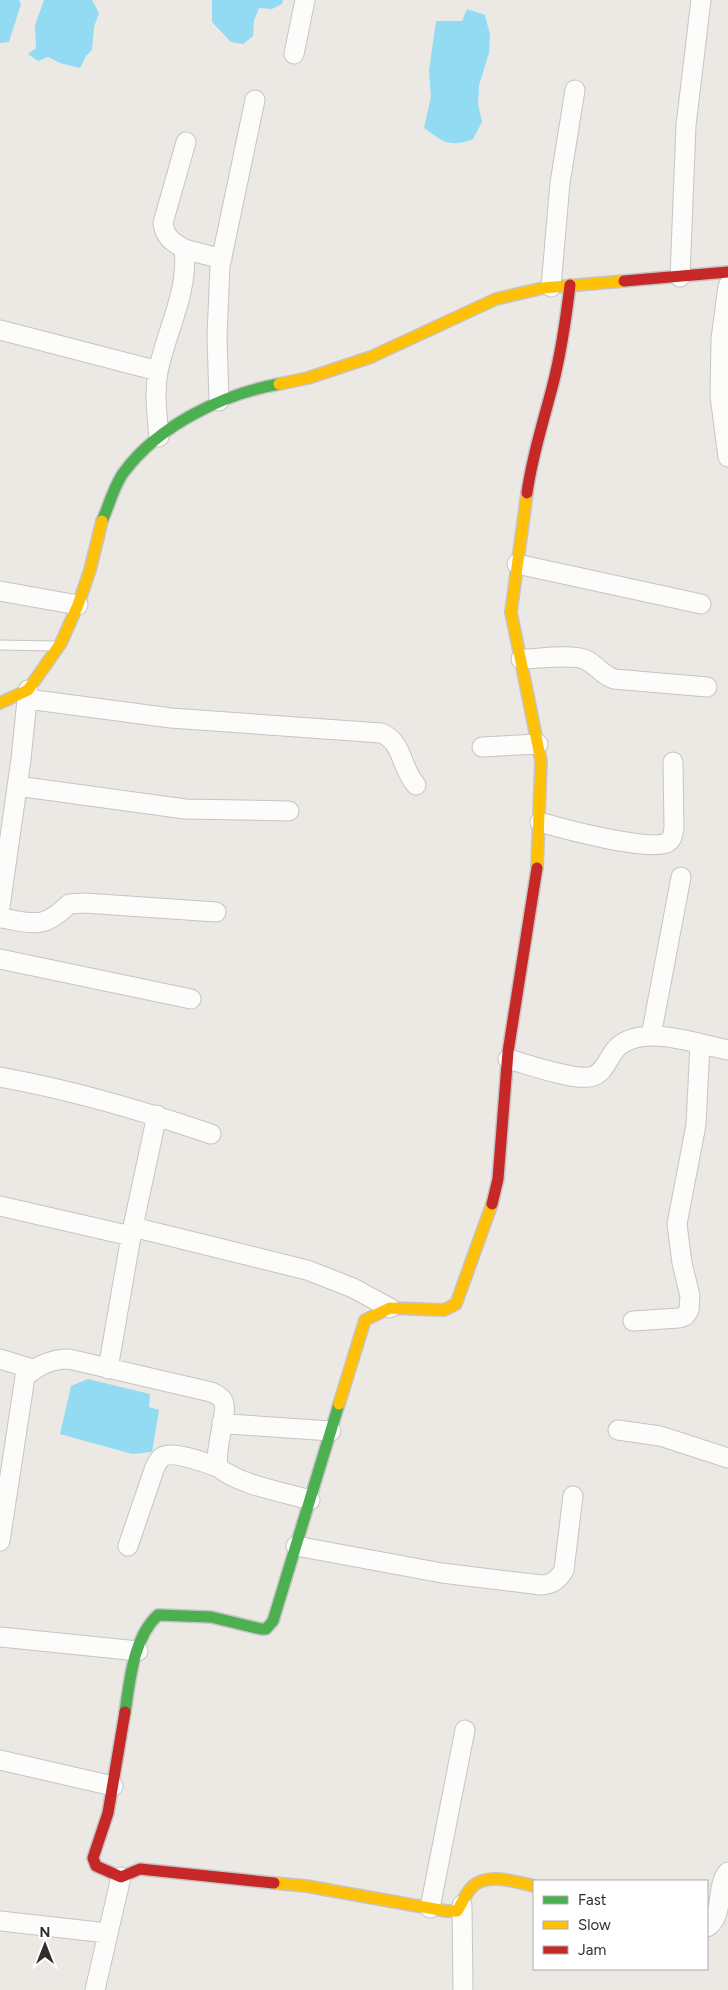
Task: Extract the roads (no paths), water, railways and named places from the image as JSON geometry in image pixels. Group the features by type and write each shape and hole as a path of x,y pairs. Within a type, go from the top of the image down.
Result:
{"street":[{"path":"294,54 305,0"},
{"path":"680,277 686,126 701,0"},
{"path":"0,1206 307,1270 353,1288 390,1308 444,1310 456,1304 491,1208 498,1179 508,1059 536,881 540,822 541,761 522,659 511,612 531,461 553,386 566,321 560,286 560,184 575,90"},
{"path":"220,400 216,336 222,259 255,100"},
{"path":"186,142 163,223 164,232 169,239 184,249 222,259"},
{"path":"159,437 155,390 158,371 179,302 186,262 184,249"},
{"path":"0,907 28,695 59,646 78,605 90,570 101,524 123,473 159,437 220,400 256,388 308,378 371,357 496,299 560,286 728,272"},
{"path":"728,286 721,339 720,396 728,457"},
{"path":"0,330 158,371"},
{"path":"517,564 701,604"},
{"path":"0,591 78,605"},
{"path":"522,659 578,658 589,661 602,674 614,680 707,687"},
{"path":"0,703 28,695 170,718 380,733 389,736 396,743 408,777 416,785"},
{"path":"482,747 538,744"},
{"path":"540,822 615,840 659,845 668,842 673,836 674,828 673,762"},
{"path":"17,786 185,809 289,811"},
{"path":"651,1036 680,877"},
{"path":"0,918 41,924 56,917 70,904 85,903 216,912"},
{"path":"0,959 191,999"},
{"path":"508,1059 564,1074 589,1077 598,1074 624,1042 634,1037 651,1036 728,1050"},
{"path":"632,1321 678,1318 685,1316 689,1310 690,1296 682,1264 677,1224 696,1125 700,1044"},
{"path":"0,1077 48,1085 157,1115 211,1134"},
{"path":"108,1369 132,1232 157,1115"},
{"path":"390,1308 365,1320 273,1622 266,1629 257,1630 228,1620 194,1616 158,1615 147,1624 138,1651 113,1786 99,1845 93,1857 94,1863 102,1870 121,1877 140,1869 169,1871 306,1886 457,1911 471,1888 478,1883 489,1880 533,1886"},
{"path":"0,1359 33,1369"},
{"path":"0,1541 6,1465 25,1376 33,1369 59,1359 69,1359 211,1392 219,1396 226,1409 216,1445 218,1467"},
{"path":"222,1422 331,1431"},
{"path":"618,1430 660,1436 728,1458"},
{"path":"128,1546 155,1467 162,1457 169,1455 218,1467 226,1474 310,1500"},
{"path":"296,1546 442,1573 541,1585 551,1584 558,1579 564,1570 573,1496"},
{"path":"0,1637 138,1651"},
{"path":"430,1908 465,1730"},
{"path":"0,1760 113,1786"},
{"path":"708,1926 716,1916 722,1880 728,1872"},
{"path":"95,1990 121,1877"},
{"path":"462,1905 463,1990"},
{"path":"0,1921 107,1933"}],"lane":[{"path":"0,645 59,646"}],"water":[{"path":"0,0 19,0 21,4 9,42 0,43"},
{"path":"44,0 92,0 99,13 94,27 92,50 86,56 80,68 60,63 48,57 38,61 28,54 36,48 35,25"},
{"path":"212,0 283,0 282,4 272,9 259,8 254,21 253,36 243,44 231,42 212,22"},
{"path":"467,9 485,15 490,35 489,53 479,85 478,104 482,122 473,139 452,143 436,137 424,128 431,97 429,71 436,21 462,21"},
{"path":"88,1379 150,1394 149,1407 159,1410 152,1452 132,1454 60,1434 71,1386"}]}
